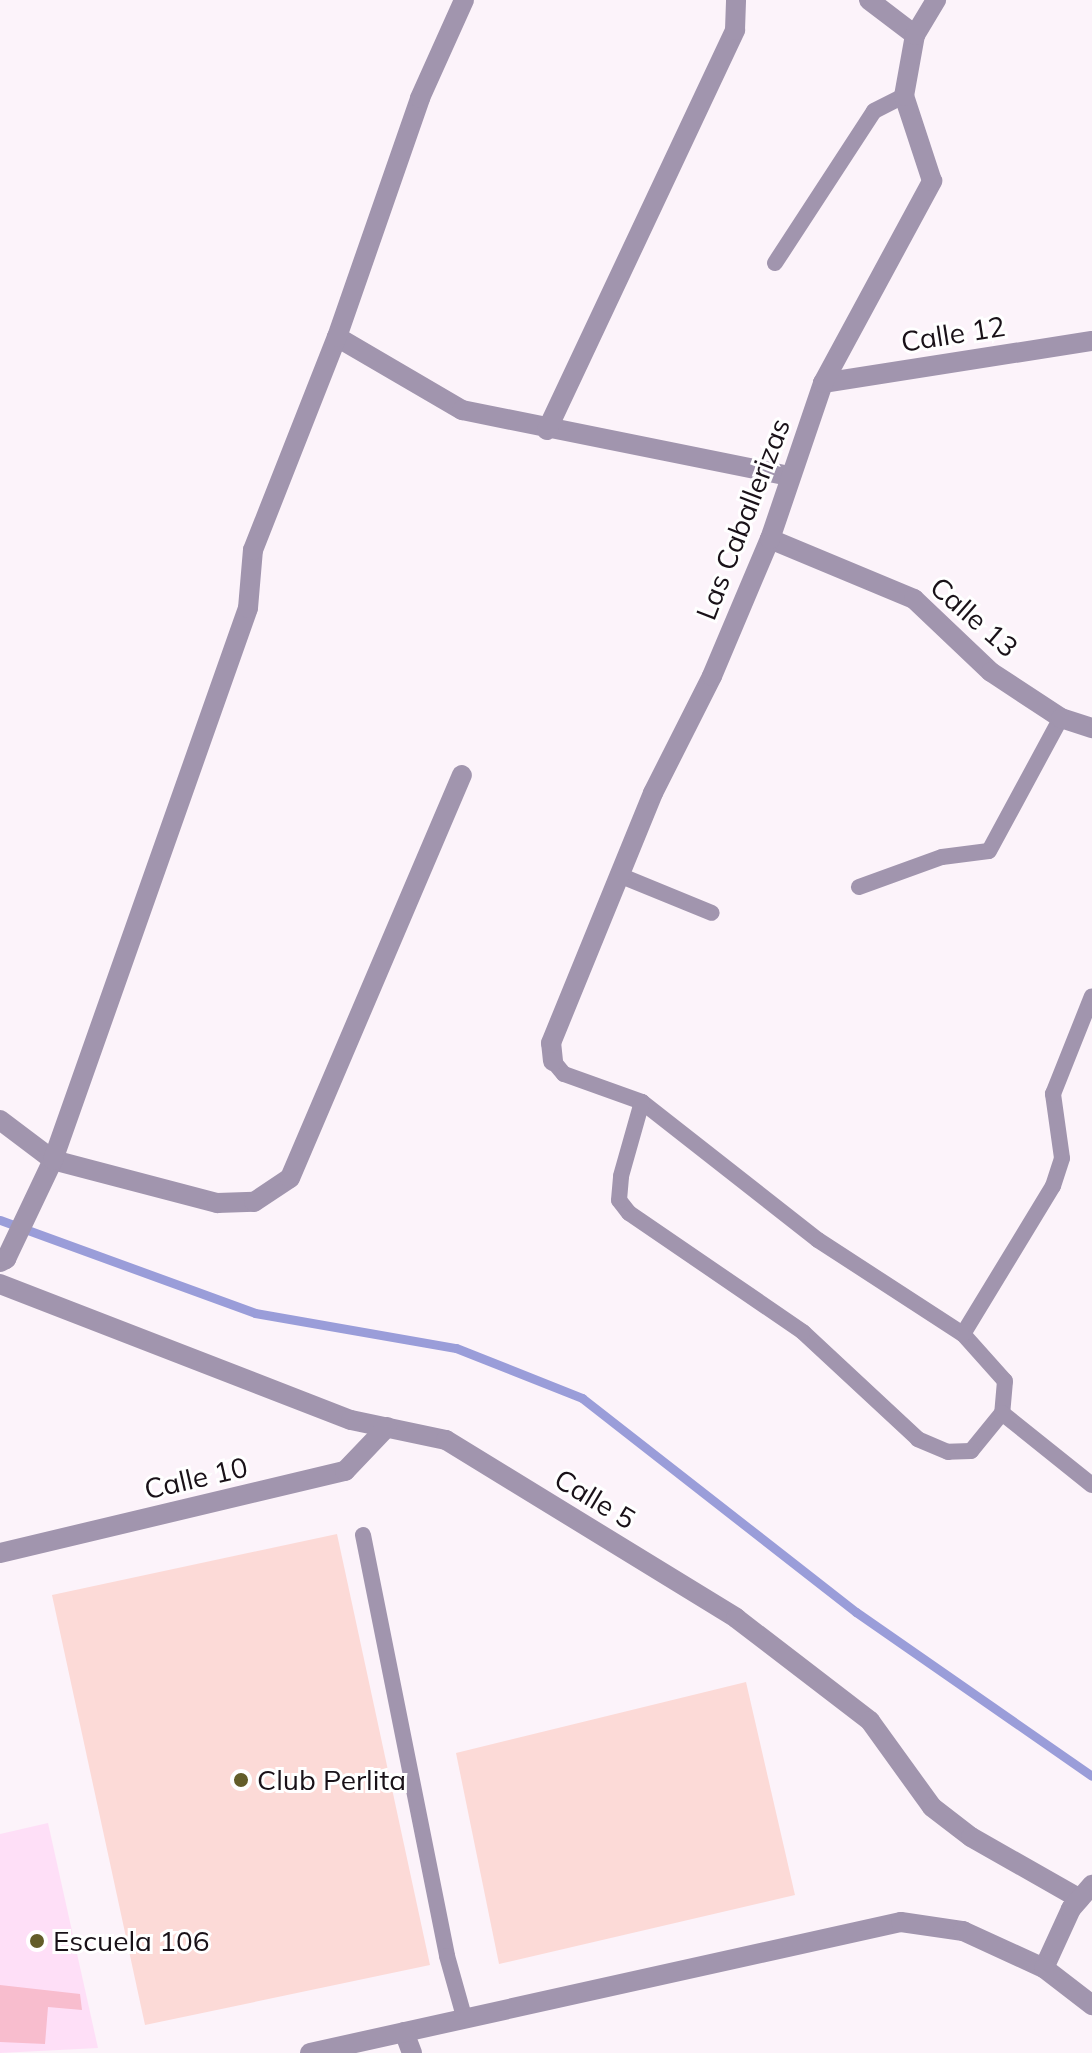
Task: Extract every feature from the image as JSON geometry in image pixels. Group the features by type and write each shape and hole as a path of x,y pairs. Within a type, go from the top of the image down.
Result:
{"street":[{"path":"0,1262 15,1240 53,1160 248,608 253,550 337,337 420,98 464,0"},
{"path":"547,430 735,30 736,0"},
{"path":"869,0 915,35"},
{"name":"Las Caballerizas","path":"553,1061 551,1043 619,875 770,539 823,383 932,181 904,96 915,35 936,0"},
{"path":"337,337 462,410 547,430 790,476"},
{"name":"Calle 12","path":"823,383 1092,341"},
{"name":"Calle 13","path":"770,539 914,599 991,672 1061,718 1092,728"},
{"path":"0,1120 53,1160 217,1203 254,1202 290,1178 462,775"},
{"name":"Calle 5","path":"0,1284 351,1420 446,1440 736,1618 870,1721 932,1807 971,1837 1086,1892"},
{"name":"Calle 10","path":"0,1553 345,1471 387,1427"},
{"path":"1044,1968 1086,1892"},
{"path":"310,2053 901,1922 963,1931 1044,1968 1092,2005"},
{"path":"404,2032 412,2053"}],"lane":[{"path":"775,263 874,111 904,96"},
{"path":"859,887 942,857 989,851 1061,718"},
{"path":"619,875 712,913"},
{"path":"963,1334 1053,1186 1062,1158 1053,1094 1092,996"},
{"path":"553,1061 564,1074 642,1102 818,1240 963,1334 1005,1381 1002,1413 971,1451 948,1452 918,1439 803,1332 629,1213 619,1200 621,1176 642,1102"},
{"path":"1002,1413 1092,1485"},
{"path":"363,1535 447,1956 465,2020"}],"shaded area":[{"name":"Club Perlita","path":"337,1534 430,1965 145,2025 52,1595"},
{"path":"746,1682 795,1895 499,1964 456,1753"},
{"name":"Escuela 106","path":"48,1823 98,2048 0,2053 0,1834"}],"building":[{"path":"0,1985 80,1994 82,2010 48,2007 45,2044 0,2042"}],"waterway":[{"path":"0,1220 255,1313 456,1348 582,1398 856,1612 1092,1776"}],"place":[{"name":"Club Perlita","path":"241,1780"},
{"name":"Escuela 106","path":"37,1941"}]}
